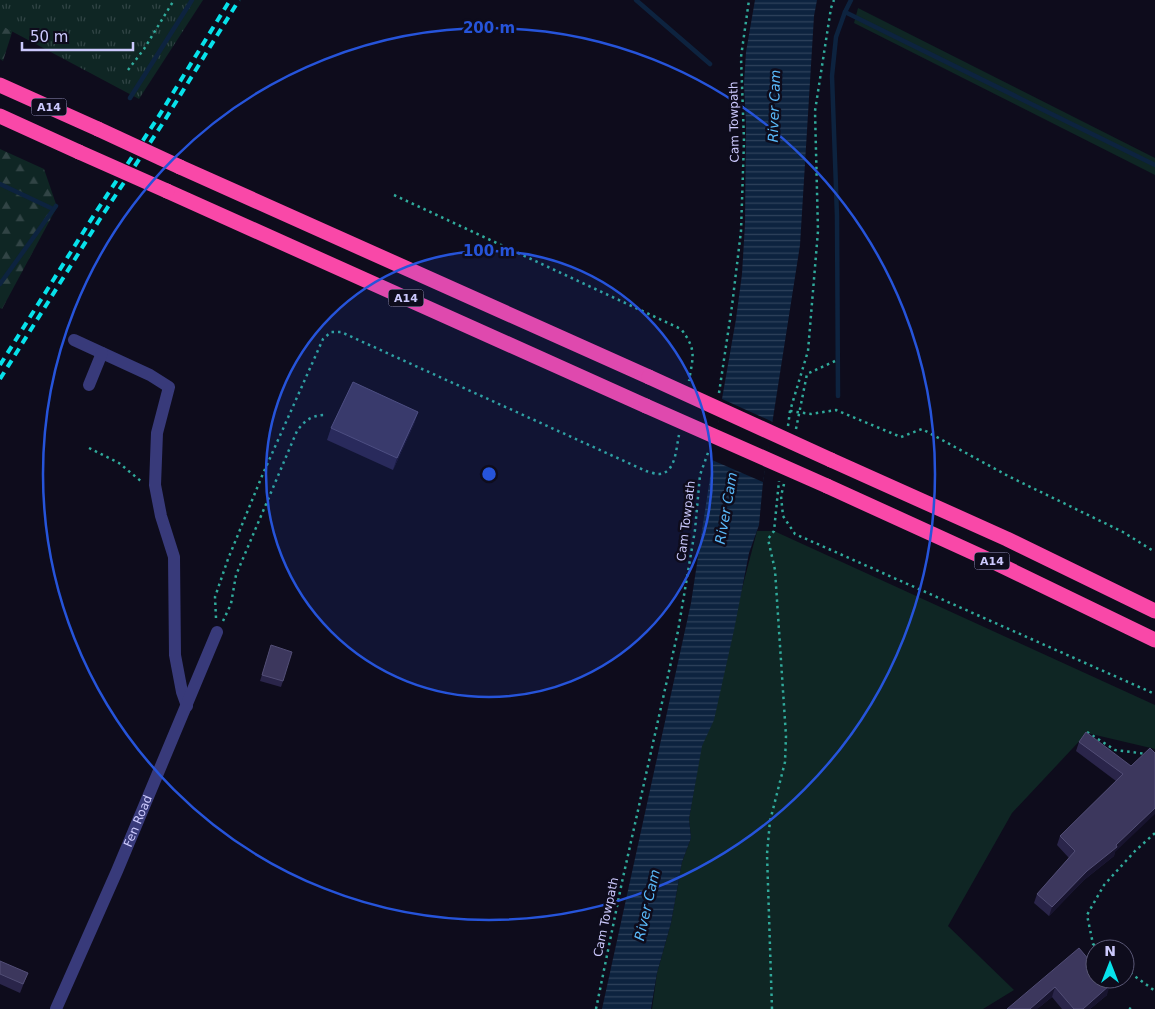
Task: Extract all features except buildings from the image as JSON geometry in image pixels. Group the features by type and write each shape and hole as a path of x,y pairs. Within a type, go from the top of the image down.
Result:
{"highway":[{"name":"A14","path":"0,85 1007,539 1152,608"},
{"name":"A14","path":"0,116 827,486 998,564 1155,640"}],"street":[{"path":"74,340 169,387 157,433 155,485 161,516 174,557 175,655 182,692 187,706"},
{"path":"89,385 102,353"},
{"name":"Fen Road","path":"56,1009 217,632"}],"path":[{"path":"128,70 144,49 174,0"},
{"name":"Cam Towpath","path":"717,401 732,306 741,231 744,141 741,57 749,0"},
{"path":"787,429 790,412 808,351 818,232 815,111 831,8 834,0"},
{"path":"394,195 681,329 691,342 694,354 688,381"},
{"path":"217,632 215,597 228,559 262,476 323,340 331,332 341,332 646,471 659,474 668,470 674,463 680,427"},
{"path":"795,431 807,374 835,361"},
{"path":"790,412 811,414 836,410 901,437 922,429 1010,476 1123,532 1155,552"},
{"path":"217,632 231,604 236,575 297,431 302,423 312,417 324,415"},
{"path":"89,448 120,463 157,497"},
{"name":"Cam Towpath","path":"596,1009 622,882 678,631 695,530 700,475 710,448"},
{"path":"772,1009 767,854 770,821 784,762 786,736 775,570 768,539 774,531 780,473"},
{"path":"785,478 781,496 783,516 795,534 1155,694"},
{"path":"1087,732 1115,750 1146,753 1150,758"},
{"path":"1092,939 1087,915 1104,885 1135,851 1155,833"},
{"path":"1135,976 1155,991"}],"green space":[{"path":"0,0 203,0 139,99 0,25"},
{"path":"858,8 1155,158 1155,175 854,23"},
{"path":"0,20 14,26 3,61 0,59"},
{"path":"0,149 44,169 57,207 2,309 0,308"},
{"path":"757,531 774,531 1155,705 1155,749 1087,733 1012,813 948,926 1014,990 983,1009 652,1009 657,973 671,923 682,862 691,838 689,819 701,746"}],"water":[{"name":"River Cam","path":"755,0 817,0 814,16 800,245 763,482 759,525 749,553 714,720 702,746 689,819 691,838 682,862 671,923 657,973 651,1009 602,1009 691,603 736,319 742,274 745,224 746,124 744,84 746,52"}],"pier":[{"path":"722,399 773,422 763,482 712,460"}],"waterway":[{"path":"130,98 192,0"},
{"path":"636,0 710,64"},
{"path":"838,396 837,216 832,76 836,37 851,0"},
{"path":"845,12 1155,165"},
{"path":"0,184 53,209"},
{"path":"0,284 56,206"}],"railway":[{"path":"0,365 157,119 230,0"},
{"path":"0,379 239,0"}]}
